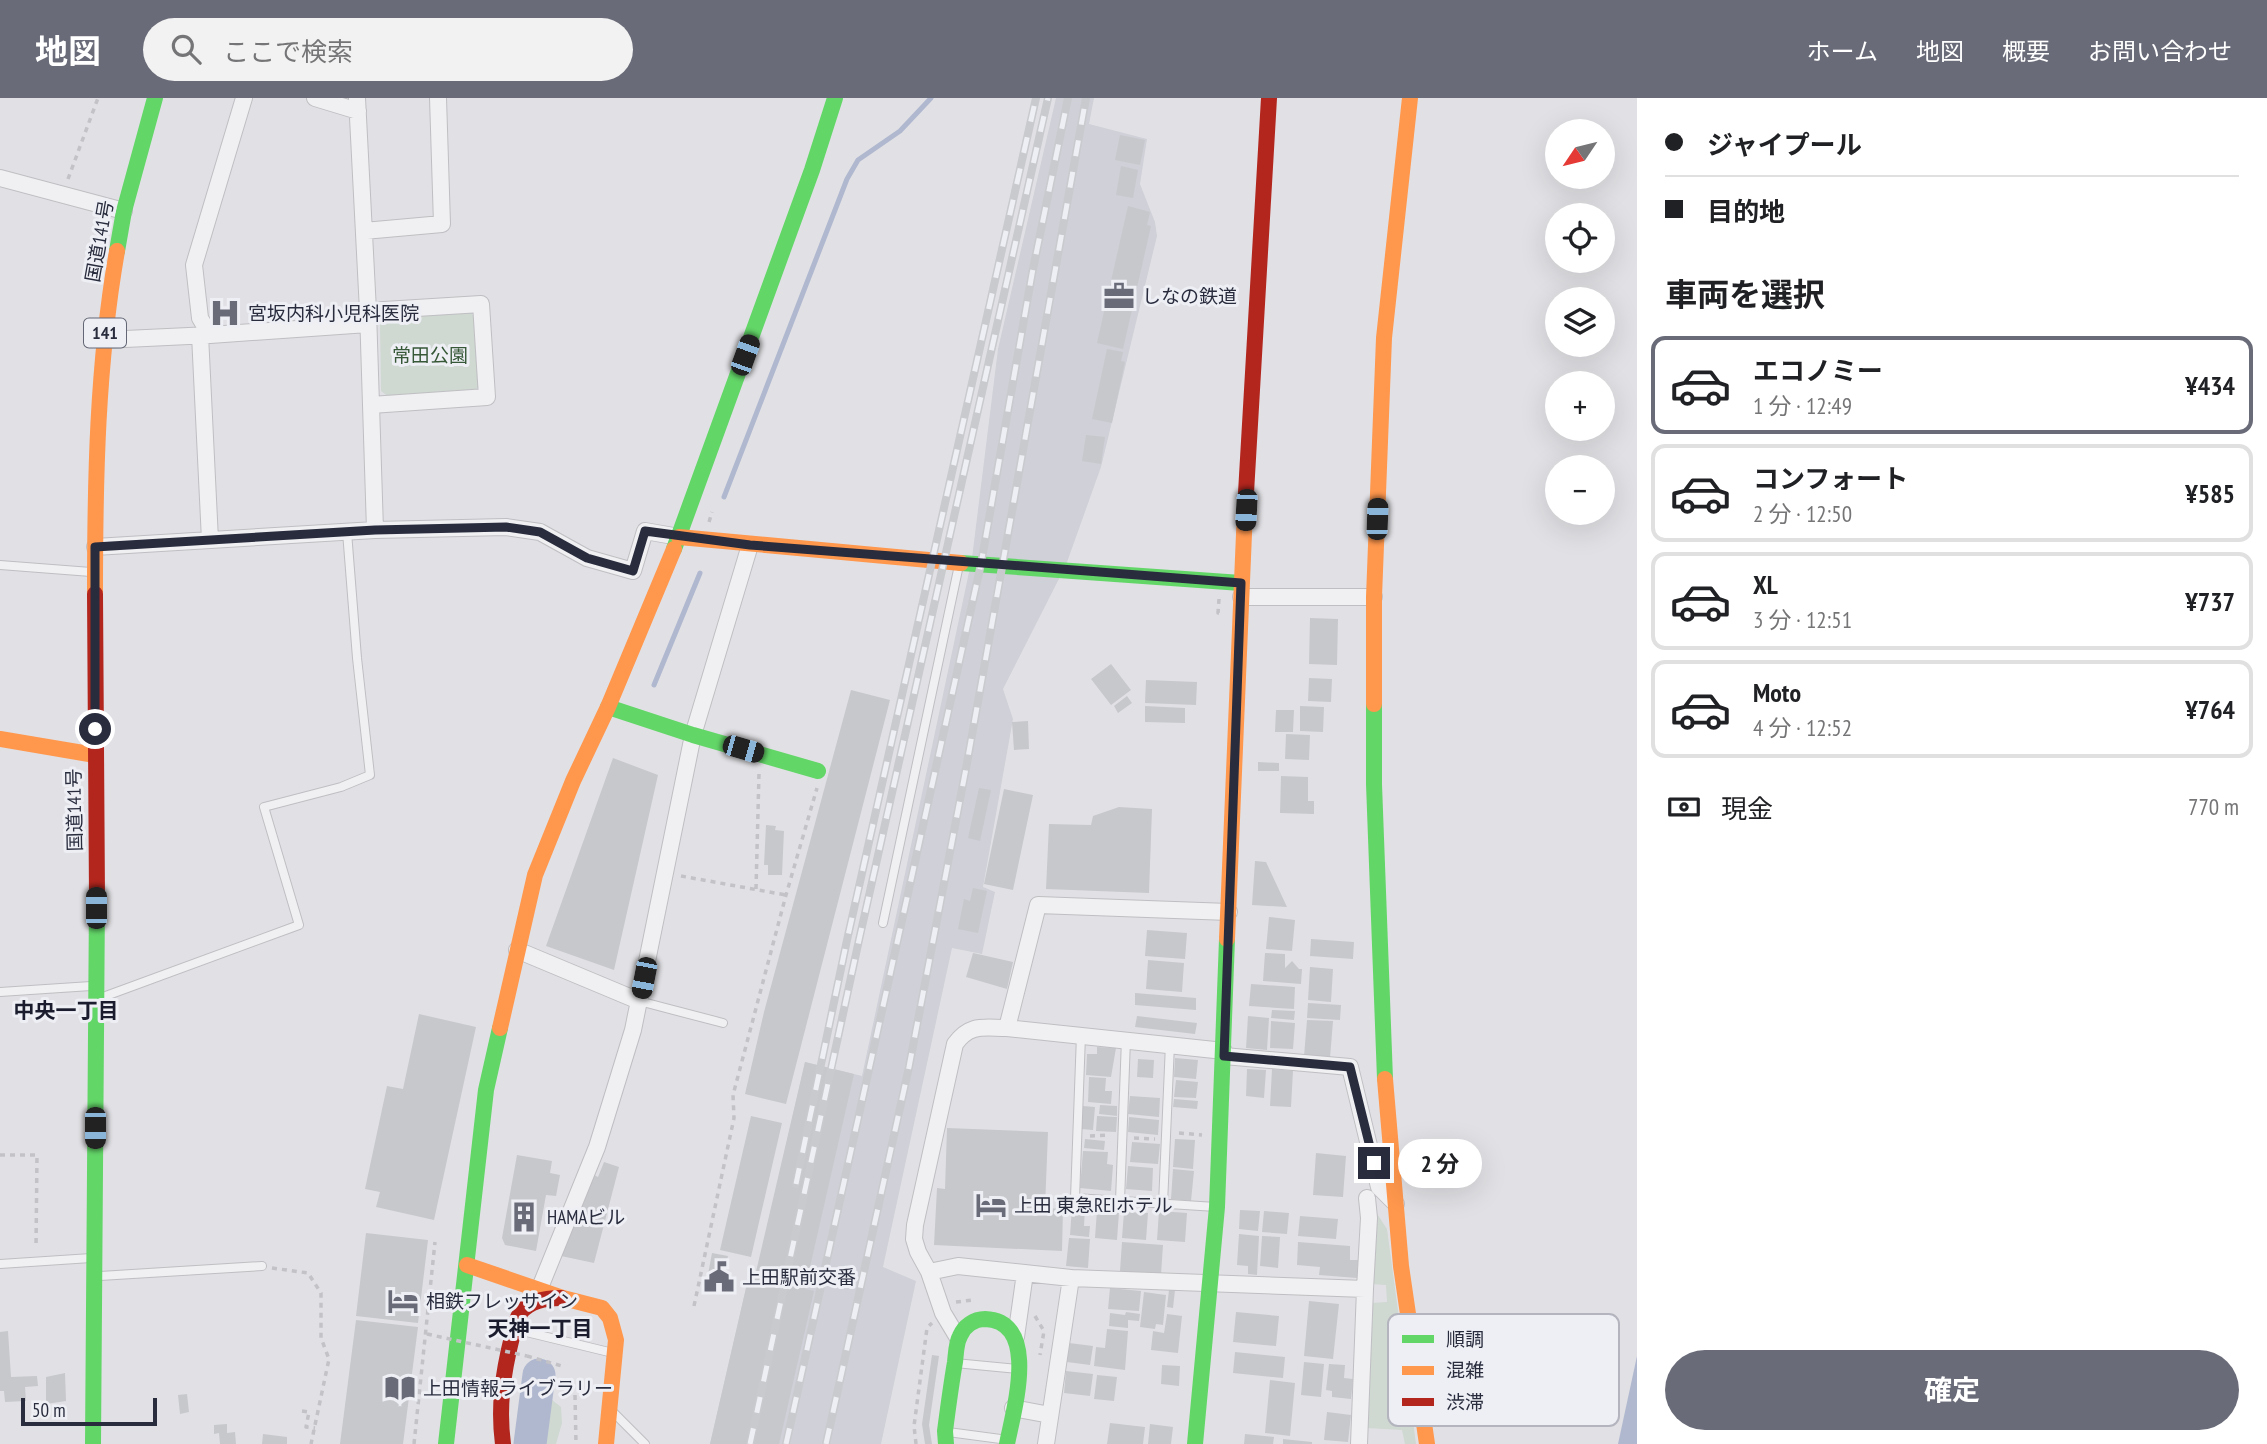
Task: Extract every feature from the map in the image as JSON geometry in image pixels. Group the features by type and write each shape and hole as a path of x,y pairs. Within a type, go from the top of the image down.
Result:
{"main road":[{"name":"国道141号","path":"93,1444 97,992 95,468 104,340 124,211 155,98"},
{"path":"446,1444 486,1090 535,875 679,537 835,98"},
{"path":"1195,1444 1217,1207 1241,590 1269,98"},
{"path":"1408,1314 1401,1266 1381,1034 1374,784 1374,597 1384,338 1410,98"},
{"path":"679,537 1241,590"},
{"path":"608,707 823,773"},
{"path":"0,739 95,755"},
{"path":"467,1265 563,1298 593,1305 607,1313 615,1331 615,1353 606,1444"},
{"path":"495,1273 508,1284 514,1294 518,1311 501,1382 499,1404 503,1444"},
{"path":"515,1325 523,1309 531,1304 547,1298 563,1298"},
{"path":"945,1438 958,1338 965,1327 982,1318 999,1320 1016,1337 1021,1355 1007,1442"},
{"path":"1424,1426 1427,1444"}],"street":[{"path":"210,540 205,335 200,318 194,265 244,98"},
{"path":"315,98 357,105 375,530"},
{"path":"364,231 442,224 438,98"},
{"path":"0,178 124,211"},
{"path":"104,340 205,335 481,304 487,397 371,405"},
{"path":"95,547 375,530 506,527 540,532 587,558 633,571 645,531 679,537"},
{"path":"539,1290 597,1147 633,1030 693,735 750,545"},
{"path":"1241,590 1374,597"},
{"path":"1007,1028 1038,905 1229,912"},
{"path":"517,950 639,1002"},
{"path":"958,1338 943,1313 914,1239 955,1044 962,1034 971,1028 1007,1028 1170,1044 1224,1054 1350,1067 1379,1187 1396,1204"},
{"path":"1359,1444 1369,1218 1367,1198"},
{"path":"929,1272 958,1266 1071,1278 1365,1289"},
{"path":"1016,1337 1025,1273"},
{"path":"1046,1444 1071,1278"},
{"path":"1013,1408 1050,1415"}],"lane":[{"path":"0,992 97,992 299,925 264,807 341,787 370,775 347,532"},
{"path":"883,923 959,562"},
{"path":"0,565 95,573"},
{"path":"639,1002 723,1023"},
{"path":"1081,1035 1075,1199 1217,1207"},
{"path":"1120,1201 1125,1040"},
{"path":"1163,1204 1170,1044"},
{"path":"0,1264 94,1258"},
{"path":"94,1277 262,1266"},
{"path":"515,1325 615,1353"},
{"path":"955,1363 1019,1369"},
{"path":"611,1410 645,1444"},
{"path":"945,1438 1007,1442"}],"path":[{"path":"63,195 98,98"},
{"path":"756,889 759,769"},
{"path":"694,1306 734,1118 733,1096 786,895 823,773"},
{"path":"665,874 786,895"},
{"path":"1167,1132 1202,1135"},
{"path":"0,1155 37,1155 36,1262"},
{"path":"414,1444 435,1241"},
{"path":"262,1266 308,1273 321,1293 320,1338 329,1359 312,1444"},
{"path":"426,1334 562,1366"},
{"path":"575,1395 576,1444"},
{"path":"303,1411 309,1412 306,1427 315,1428"}],"shaded area":[{"path":"1056,98 1094,98 1089,124 1147,139 1140,184 1155,222 1157,236 1101,467 1066,565 1003,689 1013,719 983,887 995,892 982,954 952,948 883,1267 916,1281 881,1444 710,1444 749,1275 756,1276 805,1062 862,1076 972,558 998,349"}],"green space":[{"name":"常田公園","path":"470,312 476,318 480,386 473,392 389,397 381,391 380,321 385,317"},
{"path":"1374,1209 1387,1229 1398,1314 1388,1314 1388,1426 1414,1426 1416,1444 1405,1444 1402,1430 1367,1428 1371,1303 1387,1302 1386,1285 1371,1284"},
{"path":"528,1390 542,1392 561,1407 562,1423 556,1444 528,1444 523,1439 518,1417 521,1402"}],"water":[{"path":"1637,1356 1637,1444 1618,1444"}],"building":[{"path":"1120,135 1145,140 1140,165 1115,160"},
{"path":"1121,166 1138,170 1133,198 1116,195"},
{"path":"1128,206 1150,212 1147,225 1151,226 1123,349 1097,343"},
{"path":"1107,349 1123,352 1121,361 1125,362 1112,423 1092,419"},
{"path":"1086,435 1105,437 1101,464 1082,461"},
{"path":"1310,618 1338,619 1337,665 1309,664"},
{"path":"1111,664 1131,690 1111,705 1091,679"},
{"path":"1309,678 1332,679 1331,702 1308,701"},
{"path":"1146,680 1197,682 1196,705 1145,703"},
{"path":"851,690 890,700 786,1104 745,1094 764,1012"},
{"path":"1127,696 1132,703 1118,713 1114,706"},
{"path":"1145,706 1185,708 1185,723 1145,722"},
{"path":"1300,706 1324,707 1323,732 1300,731"},
{"path":"1276,710 1294,710 1293,732 1275,732"},
{"path":"1028,721 1029,749 1014,750 1012,722"},
{"path":"1286,734 1310,735 1309,760 1285,759"},
{"path":"613,758 658,775 614,970 546,946"},
{"path":"1258,762 1279,763 1279,771 1258,771"},
{"path":"1281,776 1308,777 1308,801 1314,801 1314,814 1280,813"},
{"path":"979,788 991,790 980,841 968,838"},
{"path":"1004,789 1033,795 1013,890 984,884"},
{"path":"1119,807 1152,809 1149,893 1046,889 1049,824 1091,825 1093,816"},
{"path":"766,825 776,826 775,830 784,831 782,875 768,875 768,865 764,865"},
{"path":"1255,861 1266,862 1287,907 1252,905"},
{"path":"973,888 987,891 978,933 958,929 964,899 970,901"},
{"path":"1269,917 1295,920 1292,951 1266,949"},
{"path":"1147,930 1187,933 1185,959 1145,956"},
{"path":"1311,939 1354,942 1353,959 1310,956"},
{"path":"973,953 1013,962 1007,989 966,977"},
{"path":"1265,953 1285,954 1285,968 1292,961 1302,969 1301,984 1263,981"},
{"path":"1148,960 1184,963 1182,992 1146,989"},
{"path":"1310,967 1333,969 1331,1002 1308,1000"},
{"path":"1251,984 1295,987 1294,1009 1249,1006"},
{"path":"1135,993 1196,998 1196,1010 1135,1005"},
{"path":"1308,1003 1341,1005 1340,1020 1307,1018"},
{"path":"1272,1010 1295,1011 1294,1020 1271,1018"},
{"path":"419,1014 476,1027 434,1220 376,1207 380,1192 365,1189 387,1086 403,1089"},
{"path":"1137,1016 1197,1023 1195,1034 1135,1027"},
{"path":"1248,1016 1269,1018 1267,1050 1246,1048"},
{"path":"1307,1020 1333,1021 1330,1058 1304,1056"},
{"path":"1271,1021 1295,1023 1293,1049 1270,1048"},
{"path":"1097,1047 1116,1048 1111,1077 1086,1075 1087,1054 1097,1054"},
{"path":"1175,1058 1198,1060 1196,1079 1174,1077"},
{"path":"1138,1059 1154,1060 1153,1078 1137,1077"},
{"path":"805,1062 854,1074 805,1289 814,1291 779,1444 710,1444 749,1275 755,1276"},
{"path":"1247,1069 1266,1070 1264,1098 1246,1096"},
{"path":"1272,1069 1293,1071 1291,1107 1270,1106"},
{"path":"1089,1077 1106,1078 1105,1091 1112,1091 1111,1104 1088,1102"},
{"path":"1176,1080 1198,1082 1196,1098 1174,1097"},
{"path":"1130,1096 1160,1098 1159,1117 1128,1114"},
{"path":"1174,1099 1198,1101 1197,1109 1173,1107"},
{"path":"1100,1105 1117,1106 1117,1116 1099,1114"},
{"path":"1083,1106 1095,1107 1093,1130 1081,1129"},
{"path":"751,1116 782,1123 751,1257 720,1250"},
{"path":"1097,1116 1117,1117 1116,1132 1096,1131"},
{"path":"1129,1117 1159,1120 1158,1135 1128,1132"},
{"path":"947,1128 1048,1132 1045,1208 1063,1209 1062,1251 934,1245 937,1188 945,1189"},
{"path":"1085,1139 1105,1141 1104,1150 1084,1148"},
{"path":"1175,1139 1195,1140 1193,1169 1173,1167"},
{"path":"1132,1142 1160,1144 1158,1164 1130,1162"},
{"path":"1083,1151 1108,1152 1107,1164 1113,1165 1111,1191 1080,1188"},
{"path":"1316,1153 1346,1156 1343,1197 1313,1195"},
{"name":"HAMAビル","path":"517,1155 552,1161 550,1173 560,1175 556,1196 546,1195 536,1251 505,1245 502,1238"},
{"path":"604,1162 619,1167 594,1263 561,1256 594,1175 598,1177"},
{"path":"1128,1166 1153,1168 1152,1191 1126,1189"},
{"path":"1173,1169 1194,1171 1191,1201 1171,1199"},
{"path":"1072,1207 1085,1209 1084,1226 1090,1226 1089,1237 1070,1235"},
{"path":"1097,1210 1119,1212 1117,1240 1095,1238"},
{"path":"1240,1210 1260,1211 1258,1231 1239,1229"},
{"path":"1159,1211 1187,1213 1185,1242 1157,1240"},
{"path":"1264,1211 1289,1213 1287,1234 1262,1232"},
{"path":"1124,1212 1148,1213 1146,1240 1122,1238"},
{"path":"1300,1216 1338,1219 1336,1239 1298,1236"},
{"path":"366,1233 428,1240 418,1323 356,1316"},
{"path":"1239,1234 1259,1236 1257,1275 1248,1274 1248,1266 1237,1265"},
{"path":"1262,1236 1280,1237 1278,1268 1260,1266"},
{"path":"1069,1238 1090,1239 1088,1268 1066,1266"},
{"path":"1122,1242 1163,1245 1161,1275 1120,1271"},
{"path":"1298,1242 1350,1246 1350,1260 1358,1260 1357,1278 1319,1275 1320,1267 1297,1265"},
{"path":"712,1253 728,1256 722,1288 706,1285"},
{"path":"1110,1288 1141,1291 1139,1311 1108,1309"},
{"path":"1169,1290 1175,1290 1173,1308 1167,1307"},
{"path":"1144,1292 1166,1295 1163,1325 1156,1324 1155,1329 1140,1327"},
{"path":"1309,1301 1339,1304 1333,1359 1304,1356"},
{"path":"1126,1312 1140,1314 1139,1321 1128,1320 1128,1328 1109,1326 1110,1313 1125,1315"},
{"path":"1236,1312 1279,1316 1276,1346 1233,1342"},
{"path":"1167,1314 1182,1316 1178,1353 1151,1350 1153,1331 1164,1333"},
{"path":"356,1320 418,1327 403,1444 340,1444"},
{"path":"1107,1329 1128,1331 1125,1370 1094,1366 1096,1347 1105,1348"},
{"path":"8,1331 11,1377 37,1376 38,1386 25,1387 26,1401 5,1402 4,1391 0,1391 0,1332"},
{"path":"1069,1343 1093,1346 1090,1365 1067,1362"},
{"path":"1235,1352 1285,1357 1283,1378 1233,1373"},
{"path":"932,1355 939,1356 929,1425 932,1444 925,1444 922,1424"},
{"path":"1304,1362 1324,1364 1321,1397 1301,1395"},
{"path":"1329,1364 1345,1365 1344,1378 1353,1379 1351,1399 1332,1397 1332,1391 1326,1390"},
{"path":"1162,1365 1180,1366 1179,1386 1161,1384"},
{"path":"1066,1371 1093,1374 1090,1396 1064,1393"},
{"path":"65,1373 66,1401 46,1404 46,1377"},
{"path":"1097,1375 1117,1377 1114,1401 1094,1399"},
{"path":"1270,1380 1295,1383 1290,1436 1265,1433"},
{"path":"187,1394 189,1412 180,1414 178,1395"},
{"path":"1327,1412 1351,1415 1348,1442 1324,1440"},
{"path":"1110,1423 1145,1427 1143,1444 1107,1444"},
{"path":"227,1424 227,1433 235,1432 236,1444 220,1444 219,1433 214,1434 214,1425"},
{"path":"1150,1424 1173,1427 1171,1444 1148,1444"},
{"path":"263,1434 287,1437 287,1444 262,1444"},
{"path":"1245,1434 1274,1437 1273,1444 1244,1444"},
{"path":"1283,1439 1312,1442 1312,1444 1283,1444"}],"waterway":[{"path":"724,497 847,179 858,160 900,131 931,98"},
{"path":"654,685 700,573"},
{"path":"530,1444 539,1375"}],"railway":[{"path":"796,1184 847,940 1036,98"},
{"path":"750,1444 859,940 1048,98"},
{"path":"786,1444 981,564 1032,274 1068,98"},
{"path":"826,1444 909,1067 967,763 1086,98"}],"traffic: fast":[{"path":"117,251 124,211 155,98"},
{"path":"674,549 812,170 835,98"},
{"path":"961,563 1241,583"},
{"path":"1374,704 1374,784 1385,1079"},
{"path":"608,707 818,771"},
{"path":"93,1444 97,898"},
{"path":"1195,1444 1217,1207 1227,939"},
{"path":"446,1444 486,1090 500,1028"},
{"path":"946,1444 945,1431 958,1342 967,1326 985,1319 1002,1324 1013,1335 1018,1351 1017,1391 1007,1444"}],"traffic: slow":[{"path":"1374,704 1374,597 1384,338 1410,98"},
{"path":"95,594 101,379 117,251"},
{"path":"1227,939 1245,510"},
{"path":"679,537 961,563"},
{"path":"500,1028 535,875 674,549"},
{"path":"0,739 95,755"},
{"path":"1385,1079 1401,1266 1408,1314"},
{"path":"467,1265 563,1298 602,1308 610,1318 616,1340 606,1444"},
{"path":"1424,1426 1427,1444"}],"traffic: jam":[{"path":"1245,510 1269,98"},
{"path":"95,594 97,898"},
{"path":"503,1444 502,1390 516,1321 521,1312 534,1302 561,1298"}],"place":[{"name":"しなの鉄道","path":"1119,296"},
{"name":"宮坂内科小児科医院","path":"225,313"},
{"name":"上田 東急REIホテル","path":"991,1205"},
{"name":"HAMAビル","path":"524,1217"},
{"name":"上田駅前交番","path":"719,1277"},
{"name":"相鉄フレッサイン","path":"403,1301"},
{"name":"上田情報ライブラリー","path":"400,1388"}],"district":[{"name":"中央一丁目","path":"66,1011"},
{"name":"天神一丁目","path":"540,1329"}],"route":[{"path":"95,729 95,547 375,530 506,527 540,532 587,558 633,571 645,531 750,545 1018,568 1241,583 1224,1056 1350,1067 1374,1163"}]}
